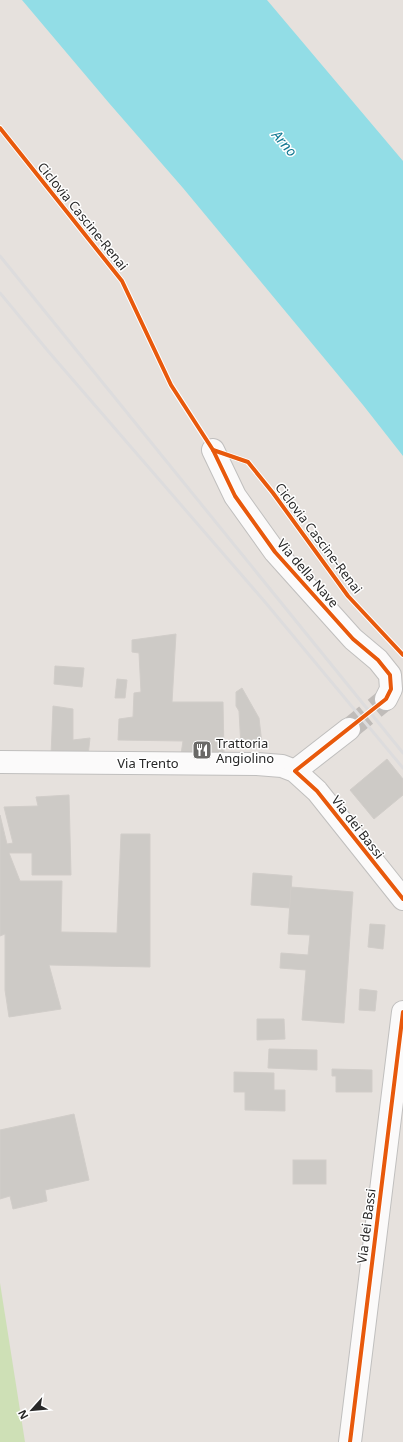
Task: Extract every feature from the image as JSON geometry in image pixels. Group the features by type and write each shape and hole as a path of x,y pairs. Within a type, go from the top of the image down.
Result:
{"street":[{"name":"Via della Nave","path":"213,450 235,496 275,552 353,639 378,660 390,675 391,689 386,699"},
{"path":"295,771 349,729"},
{"name":"Via Trento","path":"0,762 257,764 282,766 295,771"},
{"name":"Via dei Bassi","path":"295,771 317,791 403,900"},
{"name":"Via dei Bassi","path":"350,1442 403,1012"}],"green space":[{"path":"0,1283 25,1442 0,1442"}],"water":[{"name":"Arno","path":"22,0 267,0 403,161 403,456 363,405 183,188"}],"building":[{"path":"176,634 172,702 223,702 224,755 181,754 183,741 118,740 119,719 133,717 134,693 141,692 139,653 132,652 132,640"},
{"path":"55,666 84,668 82,687 54,684"},
{"path":"117,679 127,680 125,698 115,698"},
{"path":"242,688 259,718 262,744 241,747 239,711 236,706 236,692"},
{"path":"53,706 73,709 73,740 90,738 88,756 51,756"},
{"path":"387,759 403,779 403,795 374,819 350,790"},
{"path":"69,795 71,875 32,875 32,853 9,853 20,881 62,881 61,932 117,933 121,834 150,834 150,967 49,965 61,1009 9,1017 5,990 5,934 0,936 0,815 7,844 13,843 4,807 38,806 36,797"},
{"path":"253,873 292,876 290,908 251,905"},
{"path":"291,887 353,892 344,1023 302,1020 306,970 280,968 281,953 308,955 310,935 288,934"},
{"path":"370,924 385,925 383,949 368,947"},
{"path":"360,989 377,991 375,1011 359,1010"},
{"path":"257,1019 284,1019 285,1039 257,1040"},
{"path":"269,1049 317,1050 317,1070 268,1068"},
{"path":"332,1069 372,1070 372,1092 336,1092 336,1076 332,1076"},
{"path":"234,1072 274,1073 274,1090 285,1090 285,1111 245,1110 245,1092 234,1092"},
{"path":"74,1114 89,1180 45,1190 47,1201 13,1209 10,1196 0,1199 0,1130"},
{"path":"293,1160 326,1160 326,1184 293,1184"}],"tunnel":[{"path":"349,729 386,699"}],"railway":[{"path":"0,256 403,753"},
{"path":"0,293 48,351 265,602 403,768"}],"cycle path":[{"name":"Ciclovia Cascine-Renai","path":"0,128 122,281 171,385 213,450 235,496 275,552 353,639 378,660 390,675 391,689 386,699 295,771 317,791 403,899"},
{"name":"Ciclovia Cascine-Renai","path":"213,450 248,462 273,493 348,596 403,655"},
{"path":"350,1442 403,1012"}],"place":[{"name":"Trattoria Angiolino","path":"202,750"}]}
